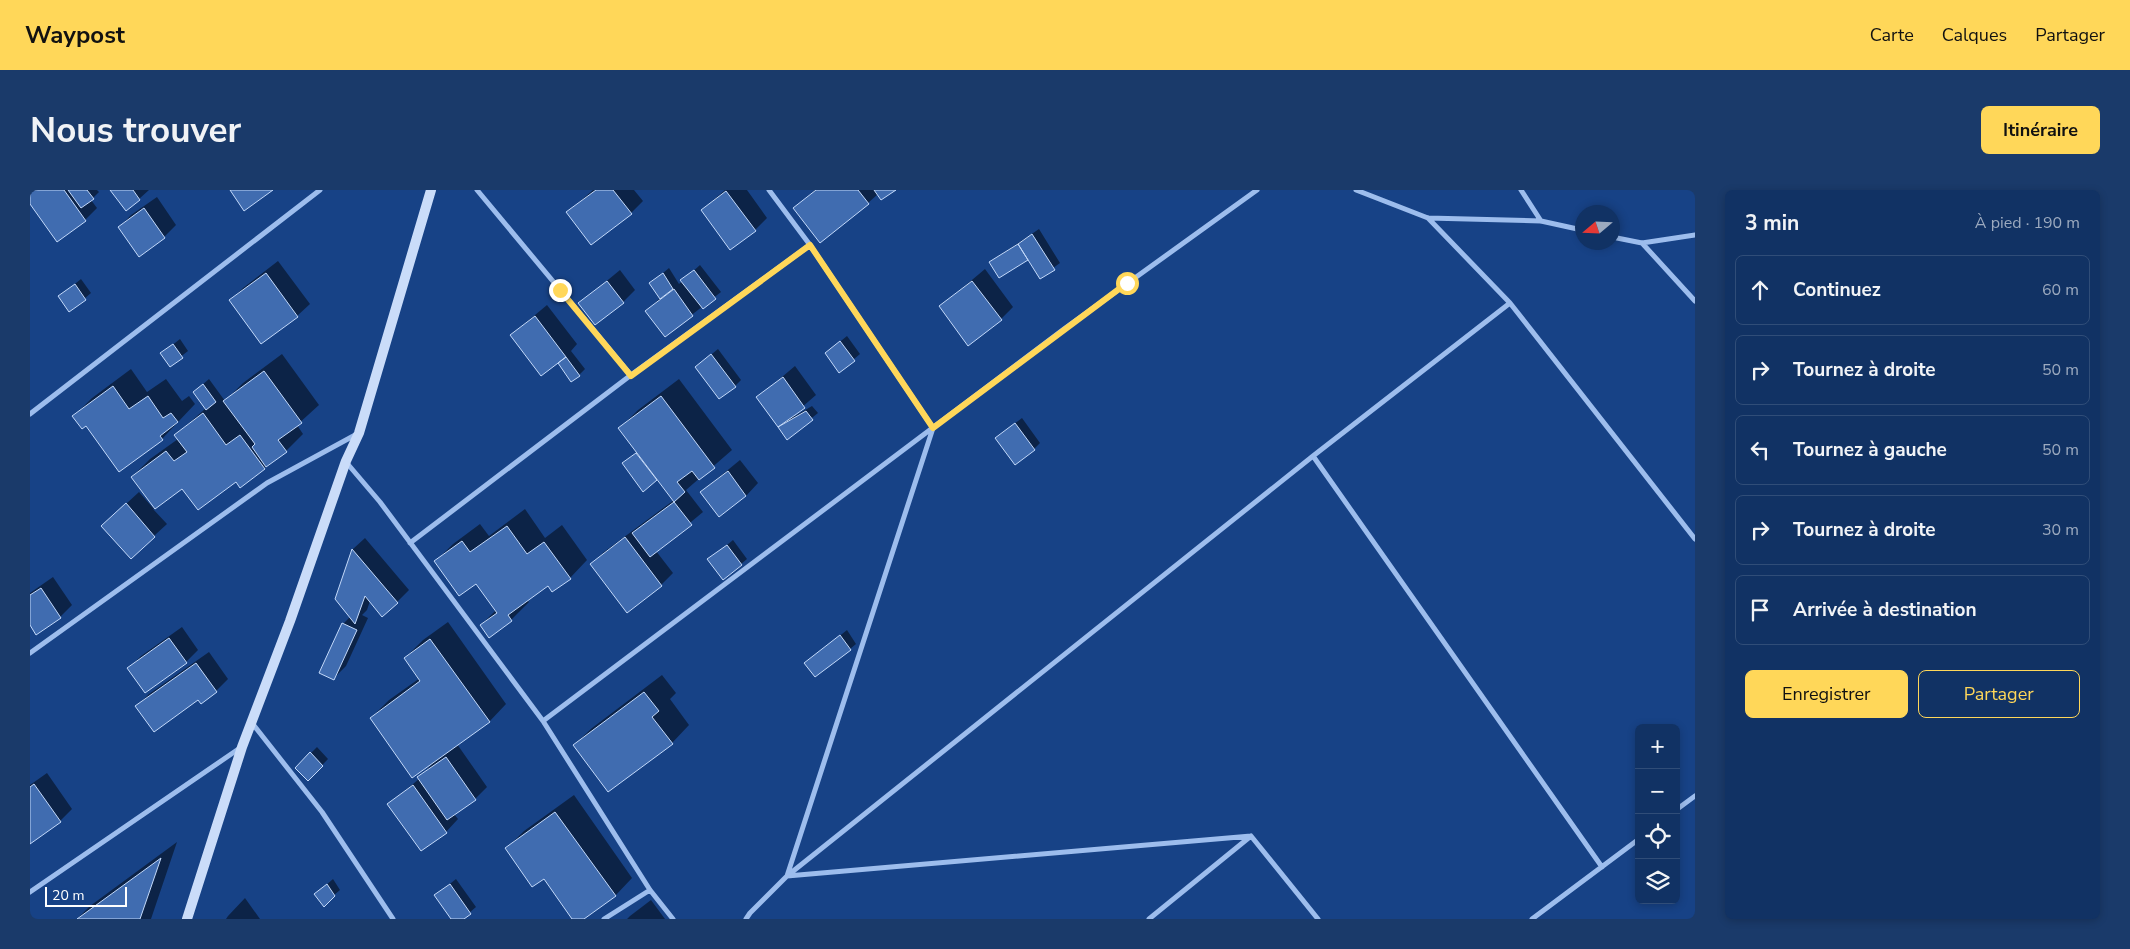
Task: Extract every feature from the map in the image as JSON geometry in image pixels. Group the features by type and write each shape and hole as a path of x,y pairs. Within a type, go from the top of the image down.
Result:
{"main road":[{"path":"187,919 242,747 290,622 346,461 359,433 431,190"}],"street":[{"path":"30,414 320,190"},
{"path":"477,190 631,376"},
{"path":"768,190 810,245 933,428"},
{"path":"543,721 1064,329 1257,190"},
{"path":"1356,190 1428,218 1541,221 1575,228"},
{"path":"1521,190 1541,221"},
{"path":"1428,218 1510,303 1695,540"},
{"path":"1620,238 1642,243 1695,235"},
{"path":"1642,243 1695,301"},
{"path":"410,543 631,376 810,245"},
{"path":"746,919 787,876 1313,456 1510,303"},
{"path":"787,876 933,428"},
{"path":"30,653 267,483 359,433"},
{"path":"1313,456 1602,867"},
{"path":"346,461 543,721 650,890 673,919"},
{"path":"252,722 322,812 393,919"},
{"path":"30,892 242,747"},
{"path":"1680,807 1695,796"},
{"path":"787,876 1251,836"},
{"path":"1149,919 1251,836"},
{"path":"1251,836 1318,919"},
{"path":"1532,919 1635,842"},
{"path":"604,919 650,890"}],"building":[{"path":"30,190 64,190 86,221 57,242 30,204"},
{"path":"68,190 87,190 94,199 81,208"},
{"path":"110,190 133,190 140,200 126,211"},
{"path":"230,190 273,190 244,211"},
{"path":"596,190 613,190 632,214 591,245 566,212"},
{"path":"816,190 858,190 869,204 820,243 793,208"},
{"path":"874,190 896,190 881,200"},
{"path":"726,191 756,231 730,250 701,210"},
{"path":"144,208 165,238 139,257 118,227"},
{"path":"1032,234 1055,270 1040,279 1018,244"},
{"path":"1018,244 1028,260 999,278 989,262"},
{"path":"694,270 716,299 703,309 680,280"},
{"path":"266,273 298,317 261,344 229,300"},
{"path":"663,273 673,289 660,299 649,283"},
{"path":"607,281 624,303 595,325 578,303"},
{"path":"972,281 1002,320 968,346 939,306"},
{"path":"75,284 86,300 69,312 58,296"},
{"path":"674,289 693,316 665,337 645,311"},
{"path":"535,316 566,357 541,376 510,335"},
{"path":"840,341 855,361 839,373 825,353"},
{"path":"173,344 183,358 170,367 160,353"},
{"path":"711,354 736,387 719,399 695,367"},
{"path":"566,357 580,376 571,382 558,363"},
{"path":"264,371 302,423 278,440 287,452 266,467 252,447 255,444 223,401"},
{"path":"783,377 805,408 778,427 756,397"},
{"path":"203,384 216,402 206,410 193,392"},
{"path":"113,386 129,409 148,396 163,418 171,413 178,422 160,436 163,440 119,472 86,426 82,429 72,416"},
{"path":"661,396 715,468 699,480 692,471 677,482 685,492 674,502 618,428"},
{"path":"806,411 813,420 787,440 778,427"},
{"path":"203,413 226,445 240,435 265,469 240,488 236,482 198,510 182,489 155,509 131,477 166,451 174,461 187,452 174,435"},
{"path":"1015,423 1035,450 1015,465 995,438"},
{"path":"636,453 657,480 643,492 622,463"},
{"path":"728,471 746,496 719,517 700,492"},
{"path":"674,502 692,525 650,557 632,533"},
{"path":"126,503 155,537 131,559 101,526"},
{"path":"507,526 527,554 544,542 571,579 552,592 548,586 508,615 512,621 489,638 480,625 497,613 476,584 459,596 434,561 462,541 470,552"},
{"path":"625,537 662,586 627,613 590,564"},
{"path":"727,545 742,565 723,580 707,559"},
{"path":"352,549 398,603 382,617 365,596 355,624 335,599"},
{"path":"41,588 61,618 36,635 30,625 30,595"},
{"path":"342,623 357,630 334,680 319,673"},
{"path":"840,635 851,650 815,677 804,663"},
{"path":"169,638 187,663 145,693 127,668"},
{"path":"430,639 490,722 412,778 370,718 420,681 404,658"},
{"path":"196,663 217,692 201,704 198,700 154,732 135,706"},
{"path":"644,692 659,711 652,717 673,744 608,792 573,745"},
{"path":"310,752 323,766 308,781 295,768"},
{"path":"446,757 476,800 447,820 417,777"},
{"path":"34,784 61,822 30,844 30,787"},
{"path":"413,785 447,833 421,851 387,804"},
{"path":"555,812 616,896 584,919 572,919 544,879 532,887 505,848"},
{"path":"161,858 140,919 77,919"},
{"path":"327,884 335,896 324,907 314,894"},
{"path":"450,884 471,914 464,919 451,919 434,895"}],"route":[{"path":"560,290 631,376 810,245 933,428 1127,283"}]}
